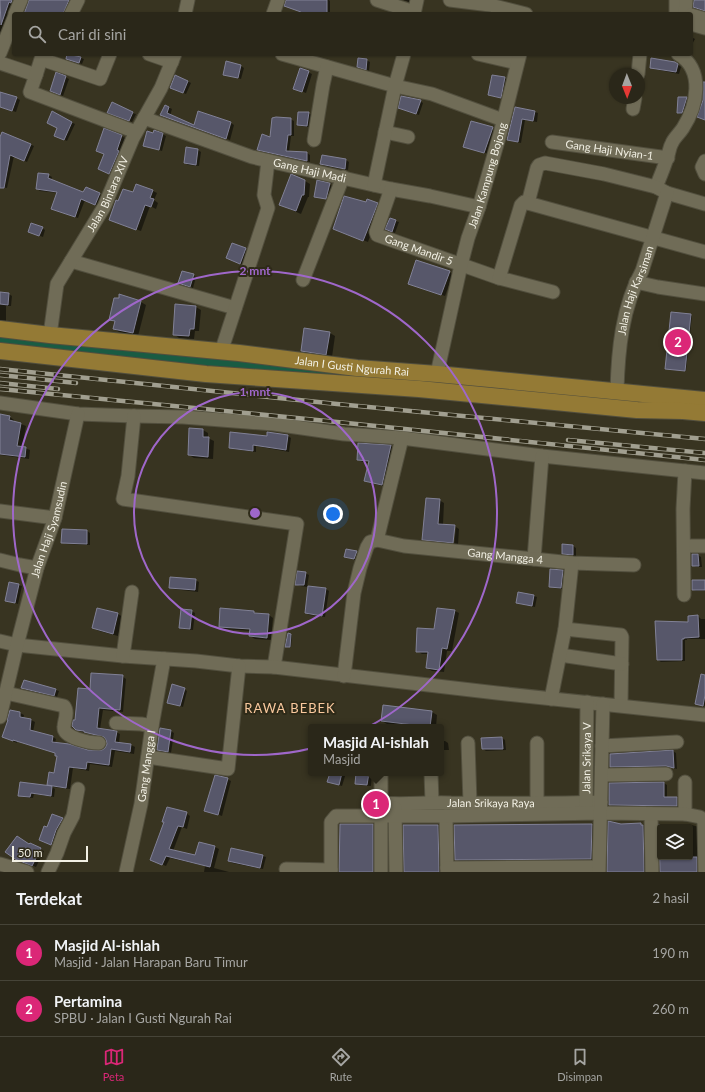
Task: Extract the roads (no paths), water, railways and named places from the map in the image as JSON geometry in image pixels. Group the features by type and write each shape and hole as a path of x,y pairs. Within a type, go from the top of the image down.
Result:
{"main road":[{"name":"Jalan I Gusti Ngurah Rai","path":"0,329 357,368 617,391 684,404 705,413"},
{"name":"Jalan I Gusti Ngurah Rai","path":"0,351 206,374 419,389 637,410 705,400"},
{"path":"206,374 221,352"}],"street":[{"path":"17,12 21,0"},
{"path":"72,12 78,0"},
{"path":"185,12 188,0"},
{"path":"274,12 278,0"},
{"path":"377,0 415,9"},
{"path":"450,0 490,5 518,12"},
{"path":"683,12 686,0"},
{"path":"693,15 705,18"},
{"path":"693,20 705,28"},
{"path":"0,53 12,23"},
{"path":"109,56 100,79 41,59 30,92 136,132"},
{"path":"161,56 173,58"},
{"name":"Jalan Kampung Bojong","path":"289,56 395,86 432,94 503,120 479,207 468,238 437,374"},
{"path":"374,185 395,86 403,56"},
{"path":"494,56 518,59 503,120"},
{"path":"639,68 640,56"},
{"path":"656,187 672,144 683,128 692,108 697,85 694,73 680,56"},
{"name":"Jalan Bintara XIV","path":"50,335 57,284 104,206 136,132 161,88 173,58"},
{"path":"0,63 36,76"},
{"path":"314,140 323,85 328,67"},
{"name":"Gang Haji Madi","path":"144,118 252,157 391,189 479,207"},
{"path":"385,132 408,137"},
{"name":"Gang Haji Nyian-1","path":"552,142 668,158"},
{"path":"221,352 268,208 264,195 268,161"},
{"path":"705,161 702,168 705,174"},
{"path":"528,203 537,168 545,162 604,174 656,187 668,193 705,204"},
{"path":"303,280 343,177"},
{"name":"Gang Mandir 5","path":"391,189 376,232 377,235 461,265"},
{"name":"Jalan Haji Karsiman","path":"617,391 618,359 627,311 668,193"},
{"path":"499,278 521,204 524,202 705,252"},
{"path":"71,261 235,308"},
{"path":"461,265 499,278 553,292"},
{"path":"636,282 705,294"},
{"path":"0,403 78,414 183,417 267,423 344,434 402,438 542,456 705,472"},
{"name":"Jalan Haji Syamsudin","path":"0,717 37,568 55,518 78,414"},
{"path":"134,416 130,464 123,499 297,524 274,667"},
{"path":"344,676 354,593 360,568 370,542 377,540 402,438"},
{"path":"534,560 542,456"},
{"path":"684,595 683,508 685,471"},
{"path":"0,511 55,518"},
{"name":"Gang Mangga 4","path":"377,540 404,546 534,560 634,565"},
{"path":"684,546 705,546"},
{"path":"0,558 20,565 37,568"},
{"path":"551,699 565,629 572,563"},
{"path":"124,656 132,592"},
{"path":"565,629 621,635 621,705"},
{"path":"0,641 17,645 124,656 239,666 274,667 705,715"},
{"path":"560,655 622,664"},
{"name":"Gang Mangga I","path":"126,872 141,804 152,726 164,659"},
{"path":"148,758 228,769 239,666"},
{"path":"6,693 64,706 67,714 64,728 67,735 88,742 98,743"},
{"name":"Jalan Srikaya V","path":"586,808 587,702"},
{"name":"Jalan Srikaya V","path":"598,870 604,704"},
{"path":"116,723 152,726"},
{"path":"602,746 677,742"},
{"path":"468,743 470,803"},
{"path":"537,743 537,803"},
{"path":"602,775 666,774"},
{"path":"381,776 381,872"},
{"path":"431,776 432,802"},
{"path":"685,782 685,814"},
{"path":"48,872 73,816 78,789"},
{"name":"Jalan Srikaya Raya","path":"332,871 331,822 336,816 381,816 395,810 432,802 537,803 586,808"},
{"name":"Jalan Srikaya Raya","path":"381,803 395,810 446,816 601,807 650,814 696,815 704,821 705,872"},
{"path":"395,810 396,872"},
{"path":"650,814 652,872"},
{"path":"446,816 447,870 598,870"},
{"path":"0,864 26,872"},
{"path":"286,869 332,871"}],"railway":[{"path":"0,369 337,404 705,439"},
{"path":"0,375 76,383"},
{"path":"0,383 58,389"},
{"path":"0,389 705,460"},
{"path":"568,440 705,453"}],"place":[{"name":"Pertamina","path":"678,342"},
{"name":"Masjid Al-ishlah","path":"376,804"}],"district":[{"name":"RAWA BEBEK","path":"290,708"}]}
